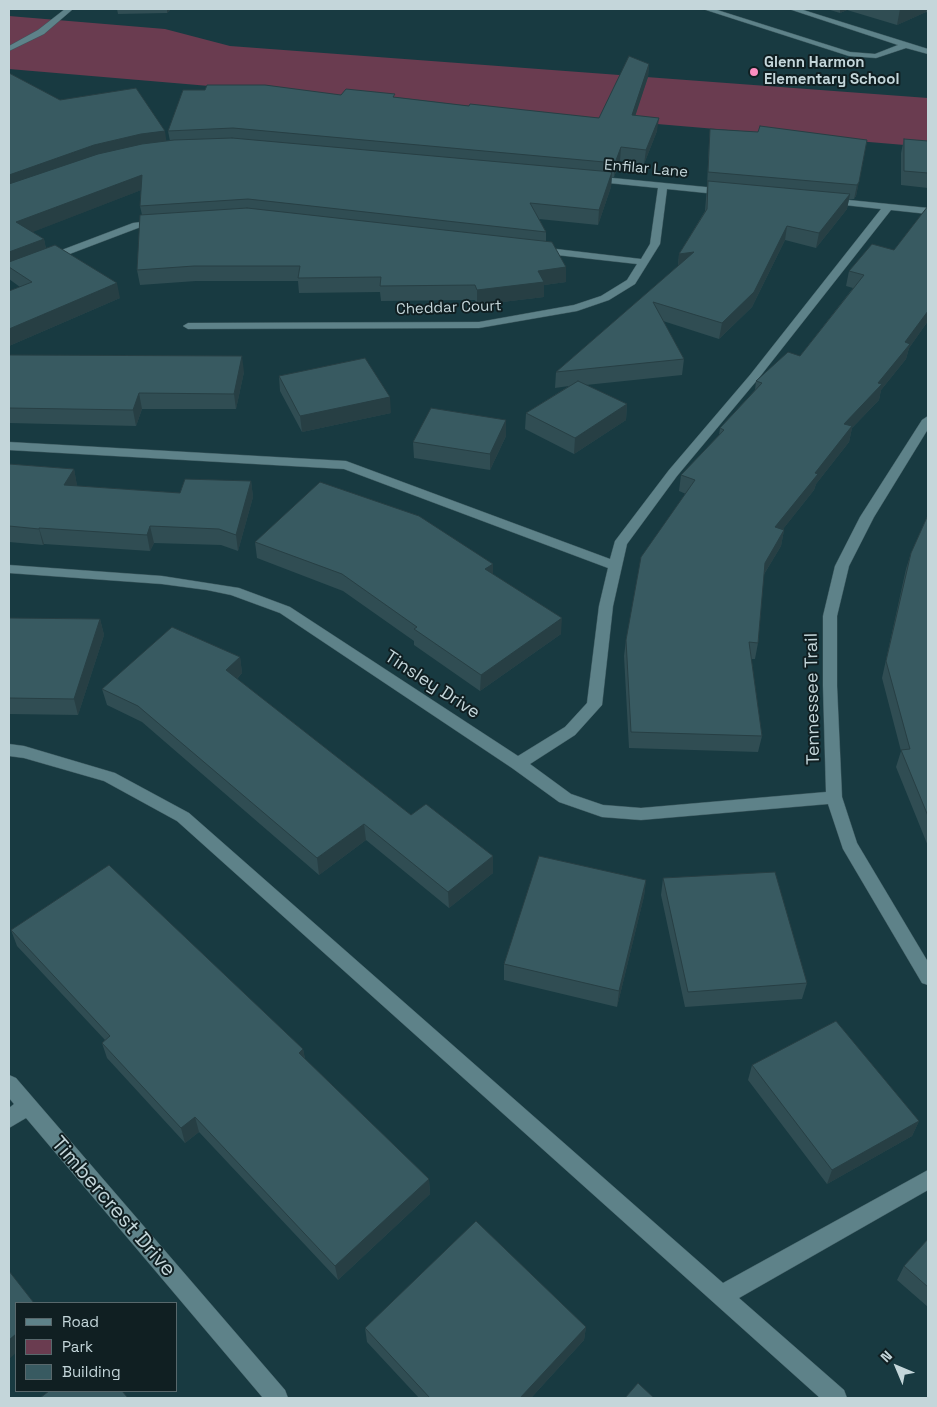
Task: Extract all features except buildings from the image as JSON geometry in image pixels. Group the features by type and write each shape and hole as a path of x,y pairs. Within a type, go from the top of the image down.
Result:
{"street":[{"path":"9,49 41,32 69,9"},
{"path":"706,9 849,54 876,56 906,44"},
{"path":"793,9 928,52"},
{"name":"Enfilar Lane","path":"584,178 731,192"},
{"name":"Cheddar Court","path":"188,326 478,325 577,308 605,298 631,282 655,244 663,186"},
{"path":"819,200 928,210"},
{"path":"518,764 570,730 594,705 606,606 620,544 673,473 754,377 888,207"},
{"path":"9,274 136,225 164,223"},
{"path":"525,248 644,262"},
{"name":"Tennessee Trail","path":"928,420 867,517 842,566 830,616 834,797 849,844 928,978"},
{"path":"9,446 346,465 615,566"},
{"name":"Tinsley Drive","path":"9,569 162,580 234,591 285,610 518,764 565,798 602,811 641,814 834,797"},
{"path":"9,750 24,752 110,777 183,816 836,1398"},
{"name":"Timbercrest Drive","path":"9,1084 277,1398"},
{"path":"9,1119 26,1106"},
{"path":"721,1296 928,1179"}],"green space":[{"path":"9,16 165,29 230,46 928,98 928,147 9,69"}],"place":[{"name":"Glenn Harmon Elementary School","path":"754,72"}]}
